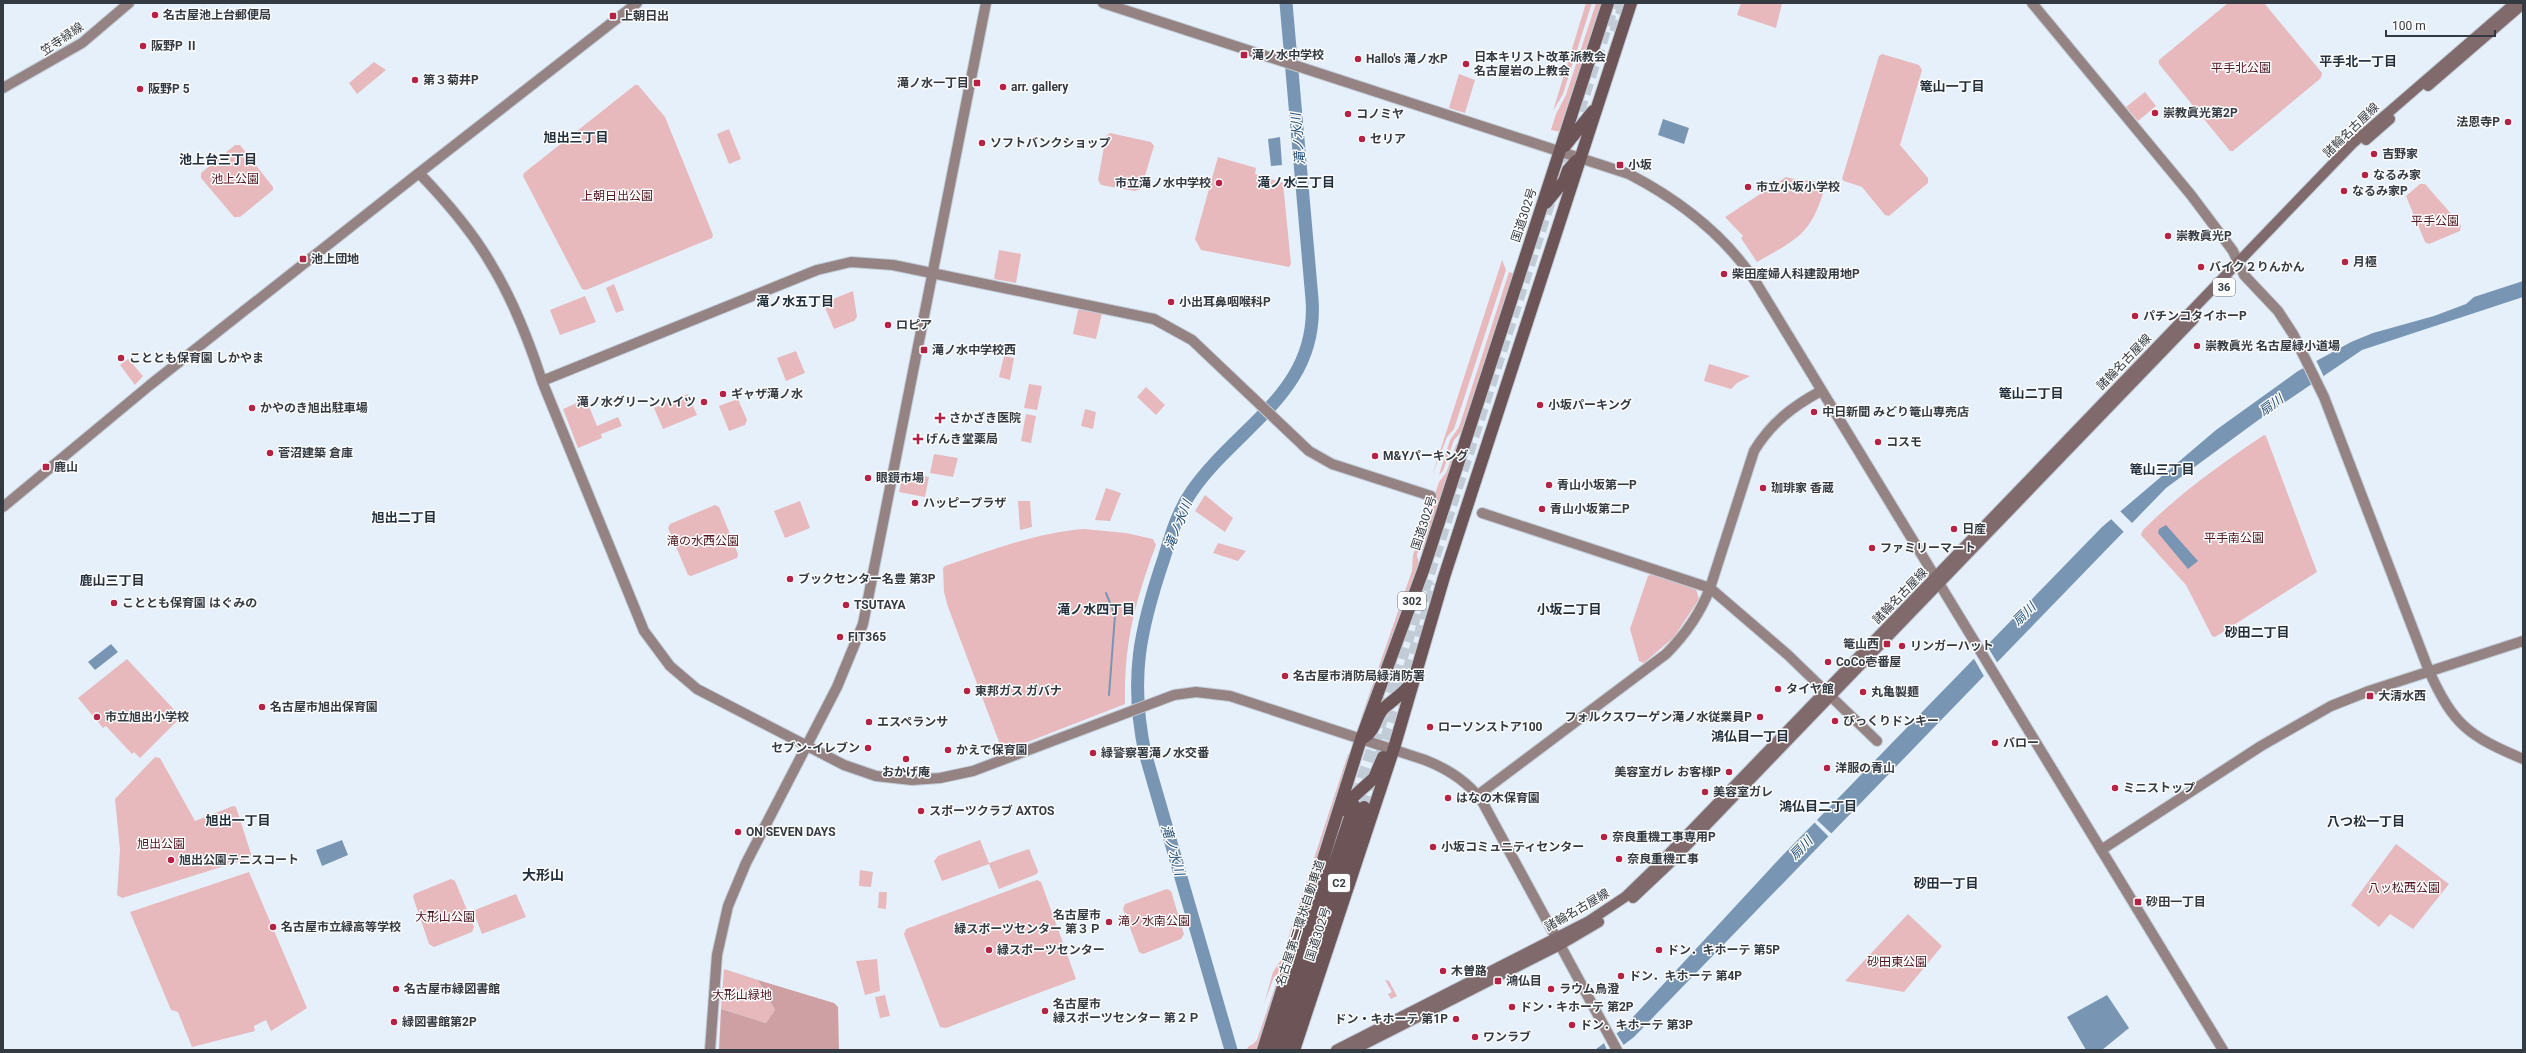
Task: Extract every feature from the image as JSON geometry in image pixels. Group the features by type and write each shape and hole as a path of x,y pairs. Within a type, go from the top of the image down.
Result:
{"highway":[{"name":"国道302号","path":"1263,1050 1337,821 1361,739 1424,568 1608,3"},
{"name":"国道302号","path":"1294,1050 1394,748 1444,577 1631,3"},
{"path":"1560,151 1571,141 1578,128 1597,105"},
{"path":"1539,215 1547,200 1564,181 1572,164 1580,159"},
{"path":"1361,739 1370,734 1383,709 1408,689 1415,678"},
{"path":"1337,821 1351,799 1374,778 1382,757 1394,748"},
{"name":"名古屋第二環状自動車道","path":"1272,1050 1308,958 1359,806"},
{"name":"名古屋第二環状自動車道","path":"1284,1050 1308,958"}],"main road":[{"name":"諸輪名古屋線","path":"1353,1050 1609,916 1645,887 1937,580 2240,266 2373,124 2515,3"},
{"name":"諸輪名古屋線","path":"2240,266 2368,138 2523,4"},
{"name":"諸輪名古屋線","path":"1336,1050 1558,942"}],"street":[{"name":"笠寺緑線","path":"3,88 82,43 129,3"},
{"path":"3,507 150,385 637,3"},
{"path":"710,1050 717,955 728,906 746,864 837,687 863,624 986,3"},
{"path":"1103,3 1629,174 1651,186 1696,217 1724,242 1752,277 2222,1050"},
{"path":"2032,3 2191,194 2240,266 2278,312 2307,360 2317,380 2372,523 2382,543 2429,672 2443,701 2463,728 2484,741 2523,759"},
{"path":"419,173 462,222 492,264 515,310 637,618 649,641 675,672 697,689 844,765 876,776 912,780 940,778 973,771 1138,708 1187,692 1218,694 1394,748 1444,767 1478,795 1617,1050"},
{"path":"542,381 828,266 851,262 872,262 1154,318 1192,340 1266,412 1309,451 1327,462 1432,496"},
{"path":"1478,795 1666,654 1694,623 1710,588 1754,451 1766,431 1776,420 1821,391"},
{"path":"1482,513 1710,588 1788,655 1877,741"},
{"path":"2101,850 2261,746 2331,706 2523,641"}],"green space":[{"path":"1586,3 1592,3 1563,94 1553,111"},
{"path":"1596,3 1603,3 1561,132 1551,130 1556,114 1566,95"},
{"path":"1741,3 1782,3 1776,28 1737,15"},
{"name":"平手北公園","path":"2228,3 2264,3 2322,73 2321,78 2233,151 2230,151 2159,64 2159,60"},
{"path":"1882,54 1919,65 1922,70 1900,145 1928,178 1928,183 1889,216 1885,215 1862,187 1842,179 1879,56"},
{"path":"374,62 386,70 357,94 349,83"},
{"path":"1459,74 1475,80 1465,113 1449,108"},
{"name":"上朝日出公園","path":"635,85 638,85 665,117 713,235 712,238 586,290 582,289 523,176 524,173"},
{"path":"2145,92 2156,106 2138,121 2126,107"},
{"path":"729,129 741,159 729,164 717,134"},
{"path":"1110,133 1151,142 1154,146 1141,189 1135,191 1101,185 1098,180 1106,136"},
{"name":"池上公園","path":"235,145 240,145 273,187 273,190 240,217 234,217 201,178 201,173"},
{"path":"1218,157 1256,168 1255,174 1283,183 1291,264 1289,267 1201,250 1195,239"},
{"path":"1786,177 1826,184 1821,201 1809,224 1794,240 1757,262 1741,238 1743,236 1725,217"},
{"name":"平手公園","path":"2420,184 2425,184 2461,225 2460,231 2429,244 2425,242 2406,196"},
{"path":"999,250 1021,254 1016,283 994,279"},
{"path":"1502,260 1506,270 1454,429 1447,437 1432,476"},
{"path":"1509,272 1516,274 1464,429 1454,440 1443,471 1439,475 1450,440 1459,427"},
{"path":"614,284 624,310 616,313 606,288"},
{"path":"853,291 857,317 854,321 834,329 823,303"},
{"path":"585,296 596,322 560,335 550,310"},
{"path":"1080,309 1102,313 1096,339 1073,334 1078,310"},
{"path":"796,351 805,373 786,381 777,358"},
{"path":"1004,356 1014,358 1010,380 999,377"},
{"path":"128,359 143,376 135,385 120,365"},
{"path":"1709,364 1750,376 1737,383 1731,389 1704,381"},
{"path":"1029,384 1042,386 1037,410 1024,408"},
{"path":"1146,387 1165,405 1156,415 1137,397"},
{"path":"688,394 697,415 663,429 654,408"},
{"path":"586,399 597,426 618,417 622,426 601,434 602,438 578,448 563,409"},
{"path":"738,399 747,420 745,425 729,431 719,406"},
{"path":"1085,409 1096,412 1093,429 1081,426"},
{"path":"1026,414 1036,416 1031,443 1021,441"},
{"name":"平手南公園","path":"2264,435 2266,436 2317,572 2215,637 2212,636 2186,585 2141,535 2143,530 2157,516 2186,491"},
{"path":"1458,444 1423,552 1428,528 1428,515 1439,482 1446,473 1456,445"},
{"path":"934,454 958,458 953,477 930,473"},
{"path":"903,472 929,477 925,497 899,492"},
{"path":"1106,488 1121,493 1110,521 1095,520"},
{"path":"1205,495 1233,518 1225,532 1195,511"},
{"path":"800,501 810,528 785,538 774,511"},
{"path":"1018,501 1030,501 1032,527 1020,530"},
{"name":"滝の水西公園","path":"715,505 719,507 738,554 737,558 691,576 688,575 668,528 670,524"},
{"path":"1423,515 1425,529 1417,555 1419,565 1364,719 1361,718 1412,571 1413,555 1422,530"},
{"path":"1084,529 1126,533 1153,539 1156,545 1142,585 1132,623 1126,661 1125,704 1007,750 1001,747 948,607 944,592 943,568 979,554 1031,538"},
{"path":"1218,543 1246,551 1238,561 1213,553"},
{"path":"1652,574 1696,589 1699,599 1674,637 1644,663 1639,661 1630,629 1648,576"},
{"path":"127,659 181,717 140,758 134,752 132,754 106,726 103,728 78,698"},
{"path":"1348,754 1352,756 1283,969 1274,977 1264,1004 1273,972 1281,960"},
{"name":"旭出公園","path":"155,757 160,758 195,821 233,806 236,807 251,854 250,858 122,898 117,895 120,850 115,799"},
{"path":"980,840 989,863 1029,849 1038,871 1037,874 999,889 989,864 942,881 934,861 938,856"},
{"name":"八ッ松西公園","path":"2396,844 2449,884 2413,929 2390,914 2379,927 2351,905"},
{"path":"860,870 873,872 871,887 859,886"},
{"path":"249,872 307,1008 271,1031 266,1020 254,1026 255,1031 192,1047 178,1012 171,1010 130,912"},
{"name":"大形山公園","path":"451,879 455,881 474,927 472,932 434,947 429,944 413,897 414,894"},
{"name":"緑スポーツセンター","path":"1037,880 1041,882 1076,979 946,1028 940,1027 904,934 906,929"},
{"name":"滝ノ水南公園","path":"1167,889 1171,891 1184,934 1181,939 1143,954 1139,952 1123,909 1125,904"},
{"path":"879,892 887,892 886,909 878,908"},
{"path":"516,894 526,917 482,934 474,913 475,910"},
{"name":"砂田東公園","path":"1908,914 1942,946 1904,992 1845,981"},
{"path":"877,959 880,991 865,995 856,961"},
{"name":"大形山緑地","path":"724,969 758,980 775,1010 766,1023 721,1009"},
{"path":"1385,980 1389,981 1397,996 1391,999 1388,994 1392,992"},
{"path":"1277,981 1280,982 1261,1050 1247,1050 1248,1047 1257,1040"},
{"path":"885,995 890,1016 880,1018 875,997"}],"shaded area":[{"path":"758,980 834,1003 838,1007 839,1050 719,1050 721,1009 766,1023 775,1010"}],"water":[{"path":"1663,119 1689,128 1684,144 1658,135"},
{"path":"1280,137 1282,165 1271,166 1268,139"},
{"name":"扇川","path":"2523,281 2523,297 2362,350 2257,421 2166,488 1634,1037 1617,1050 1595,1050 1621,1030 1781,857 2102,527 2216,430 2298,371 2351,342 2373,333 2434,316 2466,304 2474,297"},
{"path":"2166,525 2198,561 2188,569 2158,533 2159,529"},
{"path":"111,644 118,652 95,670 88,662"},
{"path":"342,840 348,855 322,866 316,850"},
{"path":"2107,995 2129,1028 2102,1050 2086,1050 2067,1017"}],"pier":[{"path":"2316,360 2324,377 2312,386 2303,367"},
{"path":"2119,510 2133,524 2124,532 2110,518"},
{"path":"1986,644 1998,664 1985,678 1973,657"},
{"path":"1816,819 1833,835 1830,838 1814,822"},
{"path":"1615,1031 1625,1047 1621,1050 1607,1050 1603,1041"}],"waterway":[{"name":"滝ノ水川","path":"1231,1050 1145,753 1140,726 1138,677 1143,631 1172,532 1179,515 1192,491 1211,468 1272,405 1289,383 1303,359 1311,331 1312,299 1286,3"},
{"path":"1106,593 1115,615 1109,695"}],"tunnel":[{"path":"1357,796 1614,3"},
{"path":"1615,32 1625,3"},
{"path":"1380,757 1436,584"},
{"path":"1364,807 1374,775"}],"place":[{"name":"名古屋池上台郵便局","path":"155,15"},
{"name":"上朝日出","path":"613,16"},
{"name":"阪野P Ⅱ","path":"143,46"},
{"name":"滝ノ水中学校","path":"1244,55"},
{"name":"Hallo's 滝ノ水P","path":"1358,59"},
{"name":"日本キリスト改革派教会 名古屋岩の上教会","path":"1466,64"},
{"name":"第３菊井P","path":"415,80"},
{"name":"滝ノ水一丁目","path":"977,83"},
{"name":"arr. gallery","path":"1003,87"},
{"name":"阪野P 5","path":"140,89"},
{"name":"崇教眞光第2P","path":"2155,113"},
{"name":"コノミヤ","path":"1348,114"},
{"name":"法恩寺P","path":"2508,122"},
{"name":"セリア","path":"1362,139"},
{"name":"ソフトバンクショップ","path":"982,143"},
{"name":"吉野家","path":"2374,154"},
{"name":"小坂","path":"1620,165"},
{"name":"なるみ家","path":"2365,175"},
{"name":"市立滝ノ水中学校","path":"1219,183"},
{"name":"市立小坂小学校","path":"1748,187"},
{"name":"なるみ家P","path":"2344,191"},
{"name":"崇教眞光P","path":"2168,236"},
{"name":"池上団地","path":"303,259"},
{"name":"月極","path":"2345,262"},
{"name":"バイク２りんかん","path":"2201,267"},
{"name":"柴田産婦人科建設用地P","path":"1724,274"},
{"name":"小出耳鼻咽喉科P","path":"1171,302"},
{"name":"パチンコタイホーP","path":"2135,316"},
{"name":"ロピア","path":"888,325"},
{"name":"崇教眞光 名古屋緑小道場","path":"2197,346"},
{"name":"滝ノ水中学校西","path":"924,350"},
{"name":"こととも保育園 しかやま","path":"121,358"},
{"name":"ギャザ滝ノ水","path":"723,394"},
{"name":"滝ノ水グリーンハイツ","path":"704,402"},
{"name":"小坂パーキング","path":"1540,405"},
{"name":"かやのき旭出駐車場","path":"252,408"},
{"name":"中日新聞 みどり篭山専売店","path":"1814,412"},
{"name":"さかざき医院","path":"940,418"},
{"name":"げんき堂薬局","path":"918,439"},
{"name":"コスモ","path":"1878,442"},
{"name":"菅沼建築 倉庫","path":"270,453"},
{"name":"M&Yパーキング","path":"1375,456"},
{"name":"鹿山","path":"46,467"},
{"name":"眼鏡市場","path":"868,478"},
{"name":"青山小坂第一P","path":"1549,485"},
{"name":"珈琲家 香蔵","path":"1763,488"},
{"name":"ハッピープラザ","path":"915,503"},
{"name":"青山小坂第二P","path":"1542,509"},
{"name":"日産","path":"1954,529"},
{"name":"ファミリーマート","path":"1872,548"},
{"name":"ブックセンター名豊 第3P","path":"790,579"},
{"name":"こととも保育園 はぐみの","path":"114,603"},
{"name":"TSUTAYA","path":"846,605"},
{"name":"FIT365","path":"840,637"},
{"name":"篭山西","path":"1887,644"},
{"name":"リンガーハット","path":"1902,646"},
{"name":"CoCo壱番屋","path":"1828,662"},
{"name":"名古屋市消防局緑消防署","path":"1285,676"},
{"name":"タイヤ館","path":"1778,689"},
{"name":"東邦ガス ガバナ","path":"967,691"},
{"name":"丸亀製麺","path":"1863,692"},
{"name":"大清水西","path":"2370,696"},
{"name":"名古屋市旭出保育園","path":"262,707"},
{"name":"市立旭出小学校","path":"97,717"},
{"name":"フォルクスワーゲン滝ノ水従業員P","path":"1760,717"},
{"name":"びっくりドンキー","path":"1835,721"},
{"name":"エスペランサ","path":"869,722"},
{"name":"ローソンストア100","path":"1430,727"},
{"name":"バロー","path":"1995,743"},
{"name":"セブン-イレブン","path":"868,748"},
{"name":"かえで保育園","path":"948,750"},
{"name":"緑警察署滝ノ水交番","path":"1093,753"},
{"name":"おかげ庵","path":"906,759"},
{"name":"洋服の青山","path":"1827,768"},
{"name":"美容室ガレ お客様P","path":"1729,772"},
{"name":"ミニストップ","path":"2115,788"},
{"name":"美容室ガレ","path":"1705,792"},
{"name":"はなの木保育園","path":"1448,798"},
{"name":"スポーツクラブ AXTOS","path":"921,811"},
{"name":"ON SEVEN DAYS","path":"738,832"},
{"name":"奈良重機工事専用P","path":"1604,837"},
{"name":"小坂コミュニティセンター","path":"1433,847"},
{"name":"奈良重機工事","path":"1619,859"},
{"name":"旭出公園テニスコート","path":"171,860"},
{"name":"砂田一丁目","path":"2138,902"},
{"name":"名古屋市 緑スポーツセンター 第３Ｐ","path":"1109,922"},
{"name":"名古屋市立緑高等学校","path":"273,927"},
{"name":"緑スポーツセンター","path":"989,950"},
{"name":"ドン．キホーテ 第5P","path":"1659,950"},
{"name":"木曽路","path":"1443,971"},
{"name":"ドン．キホーテ 第4P","path":"1621,976"},
{"name":"鴻仏目","path":"1498,981"},
{"name":"名古屋市緑図書館","path":"396,989"},
{"name":"ラウム鳥澄","path":"1551,989"},
{"name":"ドン・キホーテ 第2P","path":"1512,1007"},
{"name":"名古屋市 緑スポーツセンター 第２Ｐ","path":"1045,1011"},
{"name":"ドン・キホーテ 第1P","path":"1456,1019"},
{"name":"緑図書館第2P","path":"394,1022"},
{"name":"ドン．キホーテ 第3P","path":"1572,1025"},
{"name":"ワンラブ","path":"1475,1037"}],"district":[{"name":"平手北一丁目","path":"2358,61"},
{"name":"篭山一丁目","path":"1952,86"},
{"name":"旭出三丁目","path":"576,137"},
{"name":"池上台三丁目","path":"218,159"},
{"name":"滝ノ水三丁目","path":"1296,182"},
{"name":"滝ノ水五丁目","path":"795,301"},
{"name":"篭山二丁目","path":"2031,393"},
{"name":"篭山三丁目","path":"2162,469"},
{"name":"旭出二丁目","path":"404,517"},
{"name":"鹿山三丁目","path":"112,580"},
{"name":"滝ノ水四丁目","path":"1096,609"},
{"name":"小坂二丁目","path":"1569,609"},
{"name":"砂田二丁目","path":"2257,632"},
{"name":"鴻仏目一丁目","path":"1750,736"},
{"name":"鴻仏目二丁目","path":"1818,806"},
{"name":"旭出一丁目","path":"238,820"},
{"name":"八つ松一丁目","path":"2366,821"},
{"name":"大形山","path":"543,875"},
{"name":"砂田一丁目","path":"1946,883"}]}
